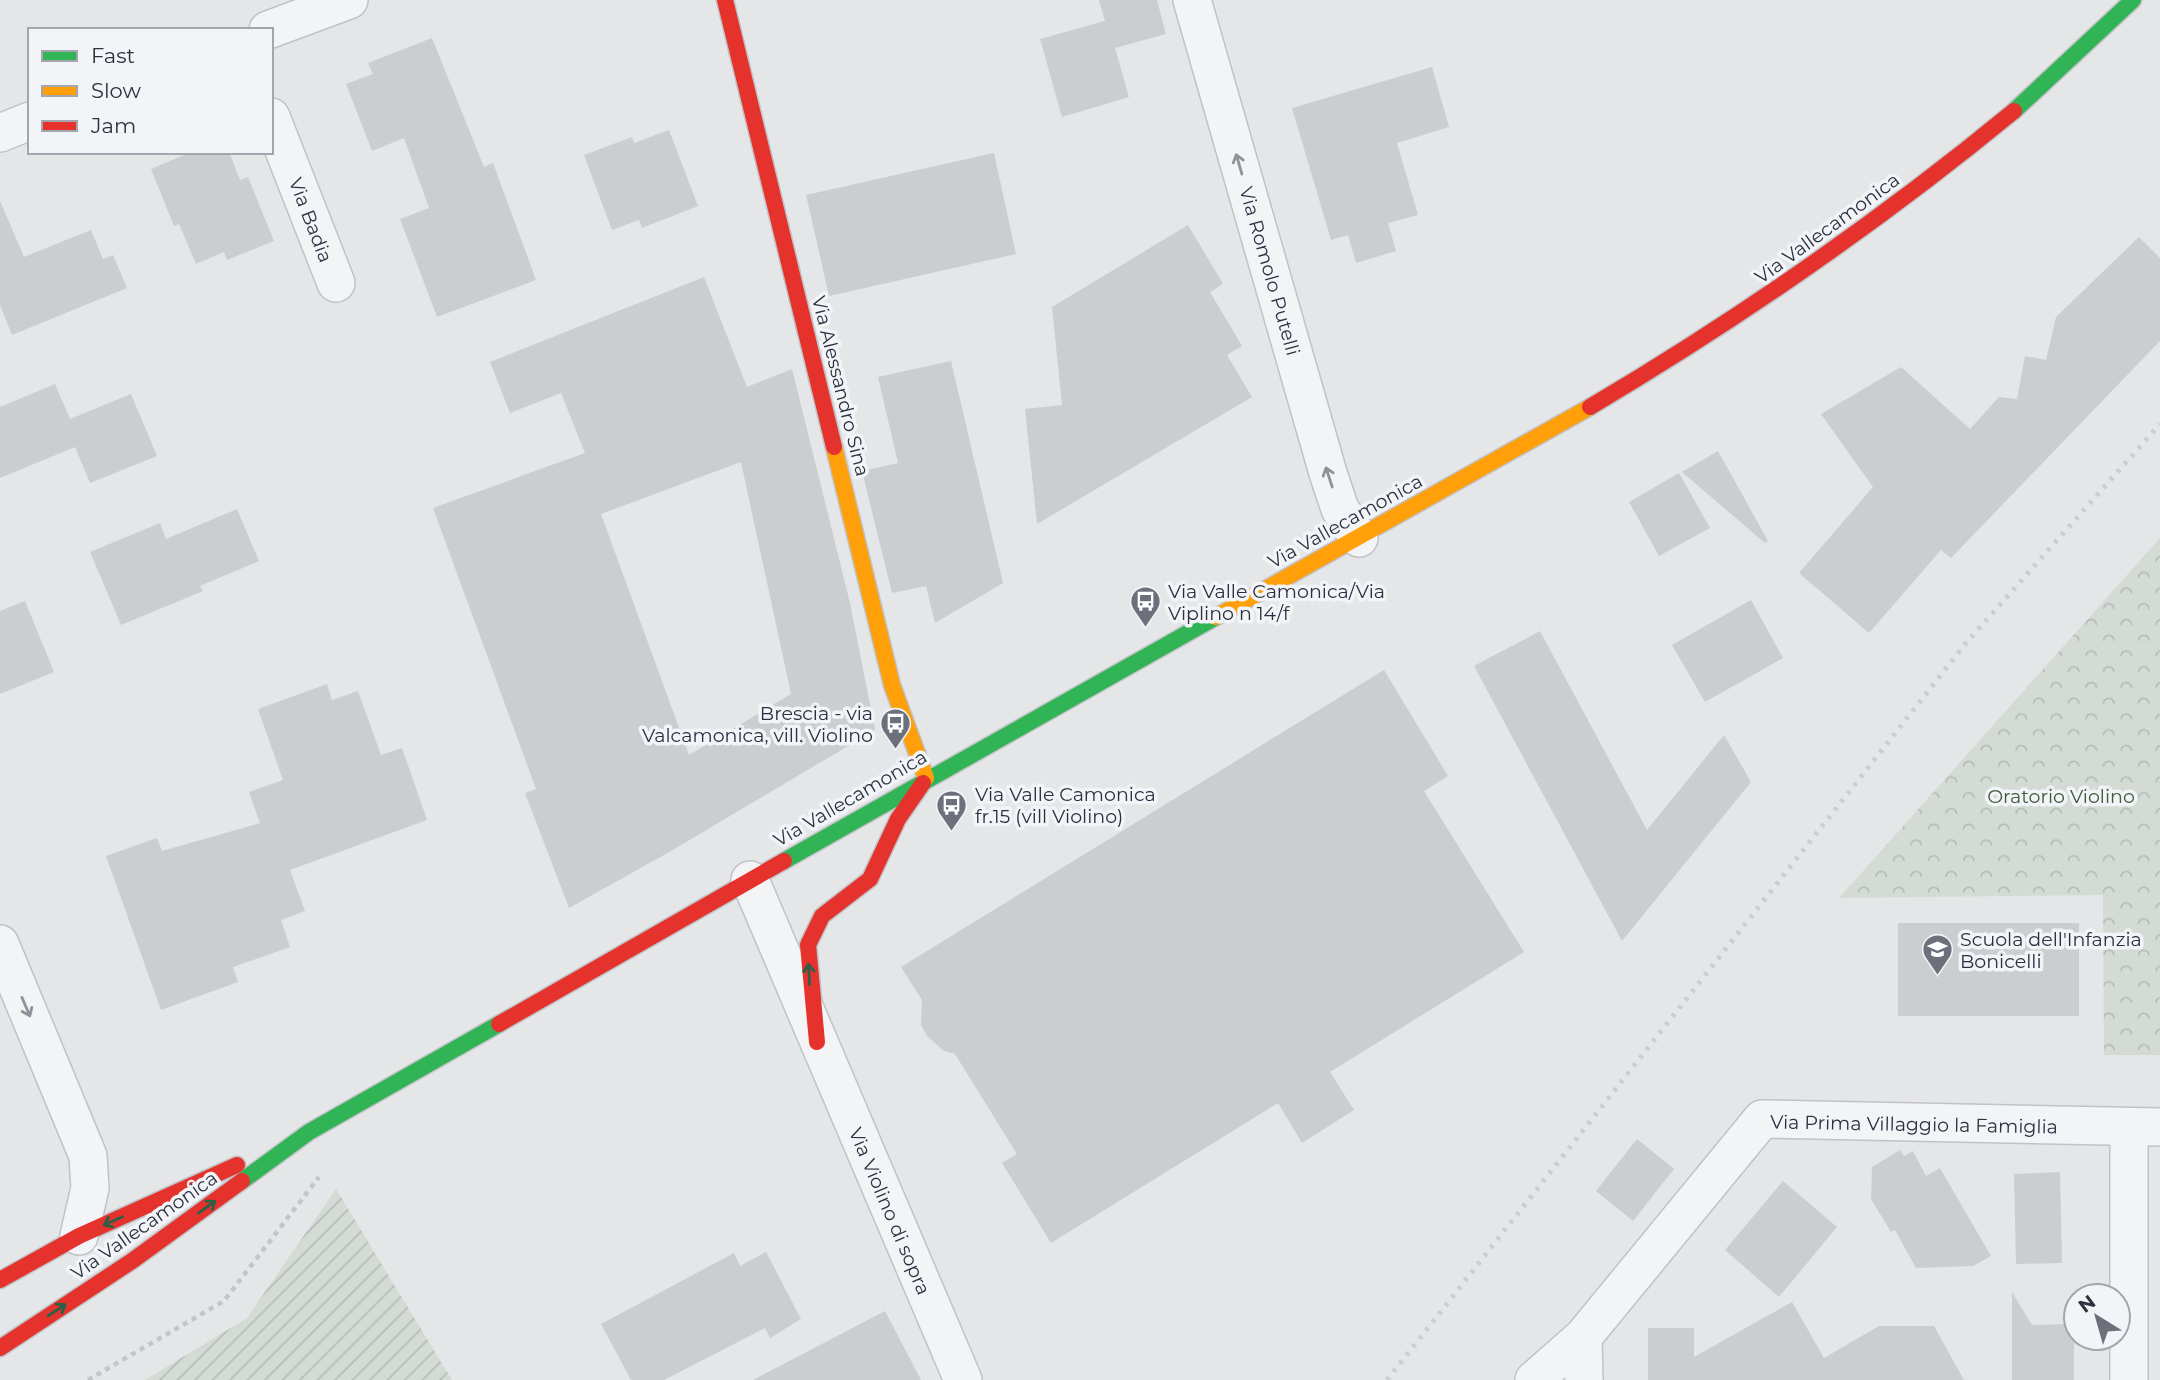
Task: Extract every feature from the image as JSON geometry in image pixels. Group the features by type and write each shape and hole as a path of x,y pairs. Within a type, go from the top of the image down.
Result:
{"main road":[{"name":"Via Alessandro Sina","path":"725,0 892,685 926,778"},
{"name":"Via Vallecamonica","path":"0,1280 79,1236 309,1132 926,778 1359,538 1709,337 1874,225 2092,42 2133,0"},
{"name":"Via Violino di sopra","path":"817,1042 807,945 822,916 841,898 870,879 898,819 926,778"},
{"name":"Via Vallecamonica","path":"0,1348 132,1261 309,1132"}],"street":[{"path":"256,0 266,28"},
{"path":"272,28 349,0"},
{"name":"Via Romolo Putelli","path":"1192,0 1328,473 1340,509 1359,538"},
{"path":"0,132 28,122"},
{"name":"Via Badia","path":"273,122 336,283"},
{"name":"Via Violino di sopra","path":"750,880 963,1380"},
{"path":"0,944 88,1156 90,1188 79,1236"},
{"name":"Via Prima Villaggio la Famiglia","path":"1534,1380 1583,1336 1762,1119 2144,1128"},
{"path":"2129,1380 2144,1128"},
{"path":"1583,1336 1584,1380"}],"green space":[{"name":"Oratorio Violino","path":"2160,538 2160,1055 2104,1055 2103,895 1839,898"},
{"path":"336,1189 452,1380 145,1380 247,1318"}],"building":[{"path":"1099,0 1157,0 1166,34 1115,48 1129,97 1062,117 1040,39 1105,21"},
{"path":"432,38 484,167 493,163 536,280 437,317 400,219 429,208 404,138 372,151 346,84 373,74 368,63"},
{"path":"1432,67 1449,127 1397,143 1418,215 1388,223 1396,251 1356,263 1348,235 1331,240 1292,108"},
{"path":"669,130 698,206 642,228 639,220 612,230 584,155 632,137 634,143"},
{"path":"994,153 1016,254 829,296 806,195"},
{"path":"186,154 230,154 240,180 248,177 274,241 227,260 224,252 196,264 179,224 174,226 151,169"},
{"path":"0,201 24,257 91,230 103,259 113,255 127,288 12,335 0,305"},
{"path":"1188,225 1223,284 1210,292 1242,346 1227,355 1252,397 1037,524 1025,409 1062,405 1052,307"},
{"path":"2139,237 2160,258 2160,341 1951,558 1941,550 1869,633 1799,573 1873,487 1821,414 1901,367 1970,429 1999,397 2017,399 2025,356 2046,360 2056,317"},
{"path":"704,277 747,387 792,369 850,603 875,730 569,908 525,793 536,789 433,508 585,453 561,393 510,413 490,362","holes":["741,462 791,694 689,755 601,514"]},
{"path":"951,361 1003,583 935,623 926,586 892,593 862,471 898,463 878,377"},
{"path":"55,384 70,419 131,394 157,456 90,483 75,447 0,478 0,407"},
{"path":"1718,451 1768,541 1765,543 1682,472"},
{"path":"1679,473 1710,528 1659,556 1629,502"},
{"path":"237,509 259,561 200,586 203,591 121,625 90,552 160,523 166,539"},
{"path":"1751,600 1783,658 1705,702 1672,645"},
{"path":"25,601 54,672 0,694 0,611"},
{"path":"1540,631 1647,830 1724,735 1751,782 1622,941 1474,666"},
{"path":"1384,670 1448,776 1424,791 1524,952 1330,1072 1354,1110 1302,1143 1278,1103 1051,1243 1002,1163 1017,1154 955,1054 944,1051 927,1036 921,1025 922,1000 901,967"},
{"path":"327,684 332,700 358,691 381,755 402,748 427,820 290,870 305,911 281,920 290,947 233,967 238,982 161,1010 106,856 157,838 162,851 260,823 249,792 283,780 258,709"},
{"path":"1898,923 2079,923 2079,1016 1898,1016"},
{"path":"1637,1139 1674,1169 1633,1221 1596,1191"},
{"path":"1900,1150 1904,1156 1913,1151 1926,1176 1940,1168 1991,1256 1973,1266 1916,1268 1895,1230 1891,1232 1871,1199 1872,1167"},
{"path":"2060,1172 2062,1263 2016,1264 2014,1174"},
{"path":"1783,1181 1837,1227 1779,1297 1725,1250"},
{"path":"766,1252 801,1319 770,1338 765,1328 664,1380 631,1380 601,1324 734,1253 740,1266"},
{"path":"2012,1292 2032,1325 2062,1324 2062,1352 2074,1352 2074,1380 2012,1380"},
{"path":"1792,1302 1824,1358 1879,1326 1934,1326 1964,1380 1648,1380 1648,1328 1694,1328 1694,1357"},
{"path":"885,1311 921,1380 753,1380"}],"railway":[{"path":"1387,1380 1966,643 2160,424"}],"traffic: fast":[{"path":"2014,111 2133,0"},
{"path":"784,861 1216,617"},
{"path":"242,1181 309,1132 499,1024"}],"traffic: slow":[{"path":"1216,617 1590,407"},
{"path":"834,447 892,685 926,778"}],"traffic: jam":[{"path":"725,0 834,447"},
{"path":"1590,407 1701,339 1808,267 1912,192 2014,111"},
{"path":"817,1042 808,945 822,916 870,879 898,819 923,783"},
{"path":"499,1024 784,861"},
{"path":"0,1280 79,1236 237,1165"},
{"path":"0,1348 132,1261 242,1181"}],"place":[{"name":"Via Valle Camonica/Via Viplino n 14/f","path":"1145,629"},
{"name":"Brescia - via Valcamonica, vill. Violino","path":"896,751"},
{"name":"Via Valle Camonica fr.15 (vill Violino)","path":"952,832"},
{"name":"Scuola dell'Infanzia Bonicelli","path":"1937,977"}]}
